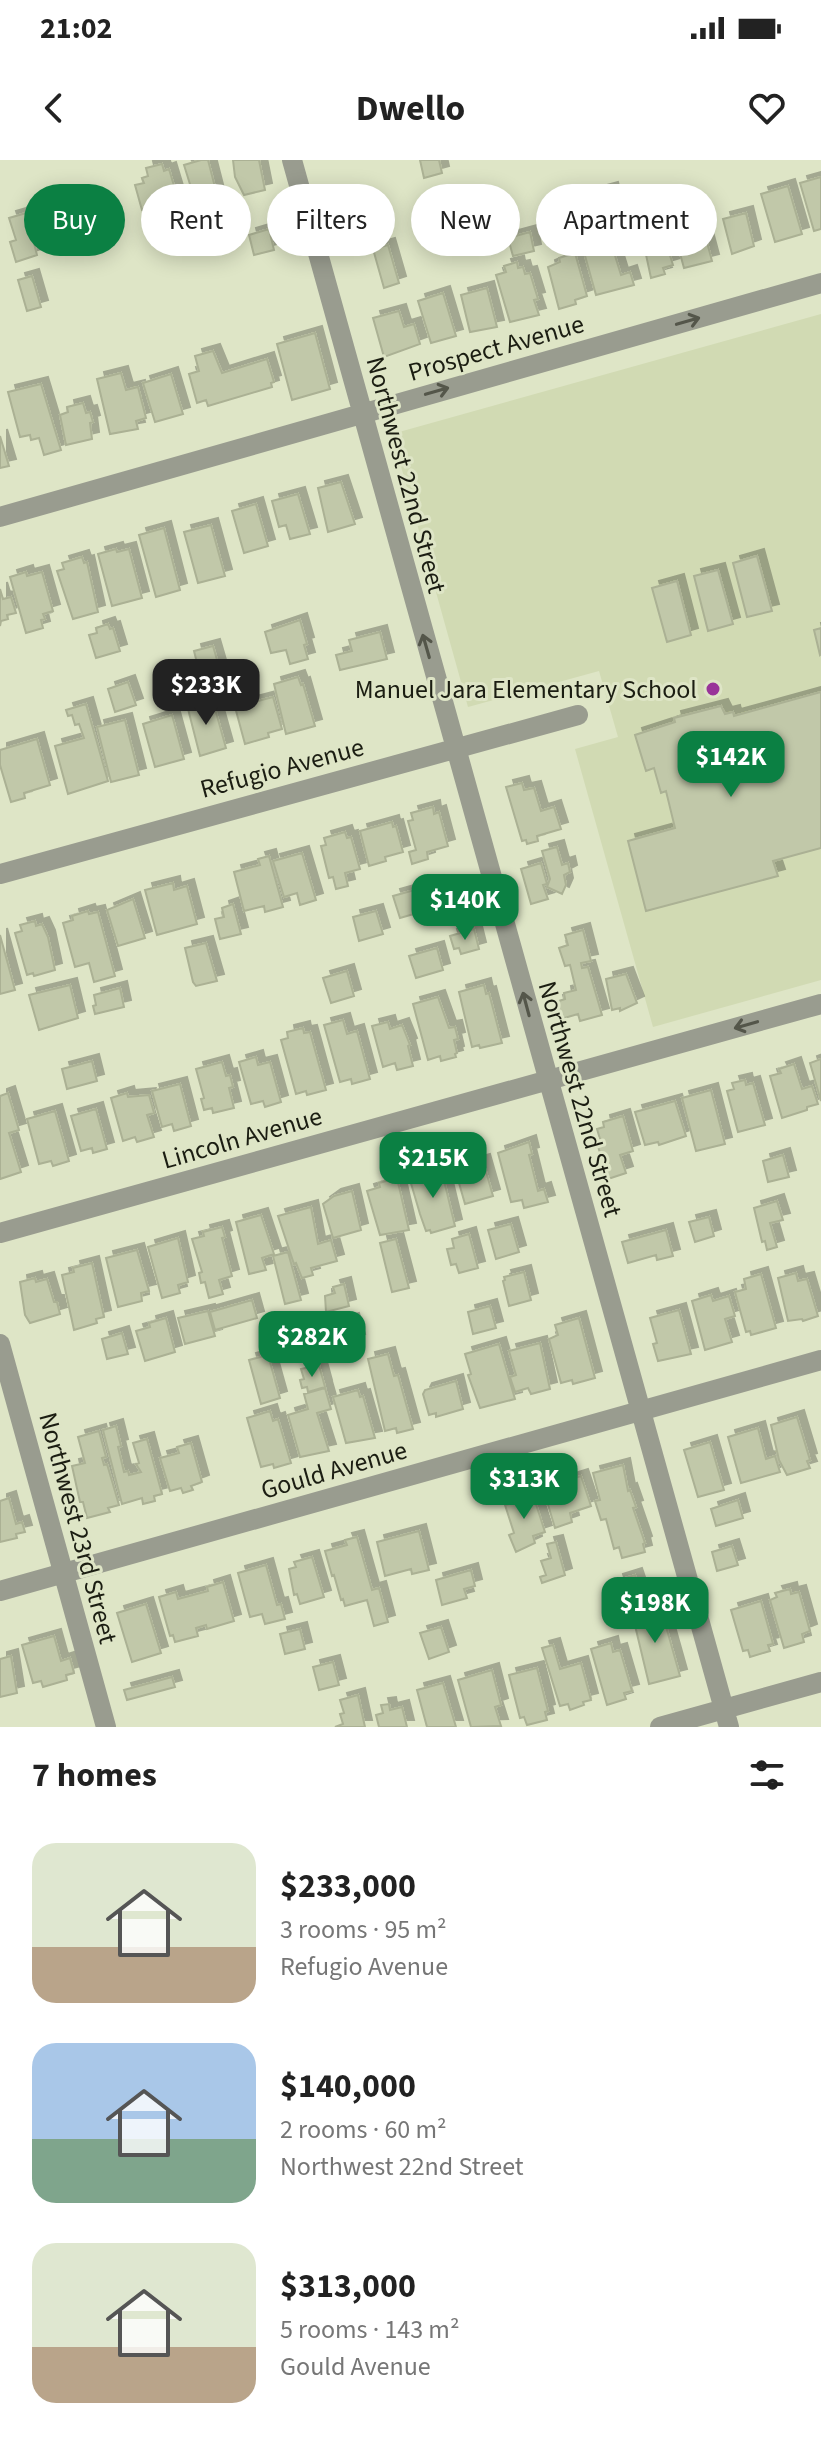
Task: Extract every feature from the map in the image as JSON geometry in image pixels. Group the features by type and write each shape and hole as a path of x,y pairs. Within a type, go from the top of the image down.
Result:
{"street":[{"name":"Northwest 22nd Street","path":"292,160 726,1718"},
{"name":"Prospect Avenue","path":"0,517 821,283"},
{"name":"Refugio Avenue","path":"0,874 578,715"},
{"name":"Lincoln Avenue","path":"0,1233 821,1004"},
{"name":"Northwest 23rd Street","path":"0,1344 106,1727"},
{"name":"Gould Avenue","path":"0,1591 821,1360"},
{"path":"660,1727 726,1718 821,1682"}],"shaded area":[{"name":"Manuel Jara Elementary School","path":"821,314 821,980 653,1027 575,749 618,737 599,671 468,707 392,434"}],"building":[{"path":"208,160 214,184 190,184 184,165"},
{"path":"233,160 259,160 265,190 251,193 251,184 238,184"},
{"path":"420,160 439,160 442,173 424,178"},
{"path":"162,164 164,171 169,169 174,184 141,184 141,206 135,185 144,183 142,178 148,176 146,168"},
{"path":"821,177 821,229 814,231 800,183"},
{"path":"788,186 802,234 775,242 761,194"},
{"path":"746,213 754,246 732,254 723,219"},
{"path":"24,214 24,256 34,256 16,262 10,242 16,240 9,218"},
{"path":"267,230 267,252 254,255 251,234"},
{"path":"530,232 534,251 520,254 520,235"},
{"path":"375,256 391,256 399,283 384,288"},
{"path":"576,256 587,296 575,300 576,304 559,309 548,267 560,262 559,258"},
{"path":"585,256 615,256 621,275 630,272 634,285 596,295"},
{"path":"646,256 670,256 673,265 663,268 665,274 651,278"},
{"path":"681,256 711,256 712,261 684,268"},
{"path":"517,262 518,268 523,267 525,274 530,273 539,315 510,322 496,275 506,272 504,266"},
{"path":"32,276 41,307 27,311 18,280"},
{"path":"487,288 497,327 470,332 461,295"},
{"path":"443,293 456,336 431,343 418,301"},
{"path":"399,311 404,327 414,324 420,344 384,357 373,318"},
{"path":"315,333 330,389 292,400 277,344"},
{"path":"213,351 222,373 267,359 274,382 271,383 272,387 208,406 206,400 197,403 189,374 199,371 195,356"},
{"path":"121,373 126,390 138,387 146,418 136,421 138,429 110,434 97,379"},
{"path":"171,374 183,414 155,422 143,383"},
{"path":"41,384 61,450 44,455 39,438 31,440 30,435 20,437 8,392"},
{"path":"83,403 93,422 90,423 92,439 66,445 60,415 68,412 67,407"},
{"path":"0,436 9,466 0,468"},
{"path":"341,482 355,524 328,532 318,488"},
{"path":"298,494 310,534 290,539 286,525 279,527 272,501"},
{"path":"256,504 268,546 244,553 232,511"},
{"path":"211,525 225,576 198,583 184,532"},
{"path":"164,528 180,590 156,597 139,535"},
{"path":"116,549 117,552 129,549 142,598 112,606 98,554"},
{"path":"757,556 772,611 747,617 733,563"},
{"path":"82,557 84,563 87,562 98,612 73,619 57,571 64,569 62,563"},
{"path":"718,570 733,624 708,631 694,576"},
{"path":"26,572 27,576 42,572 53,611 43,614 43,628 26,633 10,577"},
{"path":"677,581 691,635 667,642 652,588"},
{"path":"0,589 3,599 11,597 16,613 7,615 8,619 1,621 0,626"},
{"path":"300,620 308,659 290,664 286,650 271,653 265,632"},
{"path":"108,624 110,629 113,628 120,651 96,658 89,635 97,633 96,628"},
{"path":"821,628 821,654 820,655 814,630"},
{"path":"380,632 387,659 340,670 336,655 352,651 349,640"},
{"path":"213,646 220,670 200,675 194,651"},
{"path":"298,677 303,684 315,726 286,734 274,684"},
{"path":"128,682 136,705 115,712 108,689"},
{"path":"821,692 821,848 773,861 778,876 646,911 628,841 675,828 666,791 661,793 654,768 646,771 635,735 675,722 674,718 721,706 725,714 733,712 734,716"},
{"path":"273,697 282,729 268,733 269,737 245,744 235,707"},
{"path":"212,698 226,748 200,756 187,705"},
{"path":"86,704 108,781 68,794 55,746 84,738 79,724 75,725 72,715 68,716 66,710"},
{"path":"172,715 184,759 155,767 143,724"},
{"path":"125,720 139,775 111,782 97,727"},
{"path":"37,739 50,785 24,793 25,798 11,802 0,765 0,750"},
{"path":"522,783 524,790 534,788 541,811 554,807 561,829 537,836 538,841 527,844 526,840 522,841 506,787"},
{"path":"433,807 434,814 439,812 448,846 427,852 428,859 412,864 409,852 416,850 408,821 413,820 411,813"},
{"path":"392,822 403,852 369,866 360,831"},
{"path":"345,832 347,838 351,837 360,869 345,873 348,886 336,889 333,877 329,878 321,846 326,845 324,838"},
{"path":"557,847 562,865 568,863 570,872 564,875 566,885 562,894 547,887 550,879 542,851"},
{"path":"302,853 316,900 300,905 297,893 284,897 273,861"},
{"path":"269,856 283,907 265,912 264,906 244,911 234,872 260,865 258,859"},
{"path":"541,863 548,899 531,904 521,869"},
{"path":"173,883 174,890 187,886 197,924 157,935 145,890"},
{"path":"418,889 424,911 400,918 393,896"},
{"path":"133,899 145,938 118,946 107,910"},
{"path":"233,904 241,934 220,939 215,919 224,917 222,908"},
{"path":"88,911 89,914 98,912 115,976 94,982 89,963 75,967 63,923 73,920 72,916"},
{"path":"376,911 383,934 359,941 353,917"},
{"path":"35,921 36,926 42,924 48,937 55,970 34,976 33,973 27,975 15,933 22,931 20,925"},
{"path":"474,929 479,949 461,954 459,948 454,949 450,936"},
{"path":"583,930 591,961 581,963 582,968 588,967 602,1015 580,1021 578,1014 561,1019 556,1002 565,999 564,993 576,990 570,965 565,966 559,948 568,945 565,935"},
{"path":"0,935 15,990 0,994"},
{"path":"206,943 217,981 196,986 185,948"},
{"path":"437,948 443,970 416,978 409,956"},
{"path":"347,971 354,996 331,1003 323,978"},
{"path":"626,974 637,1003 620,1011 620,1008 612,1010 606,979"},
{"path":"70,985 78,1018 39,1030 29,995"},
{"path":"484,985 486,994 489,993 502,1043 472,1047 459,992"},
{"path":"120,988 124,1007 95,1014 94,995"},
{"path":"438,997 449,1028 455,1027 458,1039 454,1040 456,1057 441,1061 440,1056 428,1060 413,1004"},
{"path":"343,1020 347,1034 357,1031 370,1079 352,1084 351,1079 340,1082 324,1025"},
{"path":"388,1022 390,1029 402,1025 410,1045 413,1066 397,1070 395,1063 383,1067 372,1026"},
{"path":"303,1028 304,1033 310,1032 326,1090 307,1095 306,1091 296,1094 281,1040 288,1038 287,1032"},
{"path":"256,1057 258,1065 270,1062 281,1102 265,1107 263,1101 251,1104 239,1062"},
{"path":"821,1059 821,1101 810,1063"},
{"path":"92,1061 97,1081 67,1089 62,1069"},
{"path":"222,1062 226,1076 230,1075 233,1087 229,1088 234,1108 213,1113 212,1108 204,1110 196,1069"},
{"path":"794,1064 802,1089 812,1086 818,1104 782,1118 770,1076"},
{"path":"745,1080 746,1085 753,1083 765,1125 738,1132 727,1091 734,1089 732,1083"},
{"path":"180,1084 191,1126 174,1131 172,1124 162,1127 152,1091"},
{"path":"711,1090 725,1144 696,1151 682,1098"},
{"path":"8,1093 19,1130 9,1133 21,1172 0,1179 0,1096"},
{"path":"127,1093 128,1097 149,1095 154,1113 147,1115 154,1137 137,1142 135,1137 123,1141 111,1098"},
{"path":"675,1101 686,1136 659,1145 658,1142 645,1145 635,1112"},
{"path":"96,1109 107,1149 93,1153 92,1148 81,1151 71,1116"},
{"path":"55,1111 69,1161 53,1166 51,1161 39,1164 27,1119"},
{"path":"623,1116 633,1151 620,1155 626,1173 608,1179 596,1140 600,1139 597,1129 604,1127 603,1122"},
{"path":"529,1142 538,1191 544,1189 548,1202 524,1208 522,1200 511,1202 498,1153"},
{"path":"783,1155 789,1177 768,1182 763,1161"},
{"path":"470,1157 472,1164 483,1161 493,1196 465,1204 453,1162"},
{"path":"440,1164 455,1226 431,1233 430,1230 426,1231 410,1180 424,1176 422,1169"},
{"path":"397,1178 409,1230 380,1235 367,1191 380,1187 379,1183"},
{"path":"352,1191 361,1230 333,1238 323,1204 334,1196"},
{"path":"777,1201 783,1220 770,1223 777,1247 767,1250 765,1241 762,1242 754,1208"},
{"path":"311,1207 318,1244 331,1240 337,1261 311,1268 313,1275 302,1278 294,1264 278,1216"},
{"path":"261,1215 274,1254 262,1258 266,1270 249,1274 236,1222"},
{"path":"709,1217 714,1236 695,1242 689,1222"},
{"path":"511,1224 519,1252 496,1259 488,1230"},
{"path":"222,1227 232,1276 219,1280 223,1294 209,1298 205,1282 201,1283 199,1273 202,1272 192,1239 204,1236 203,1232"},
{"path":"666,1230 673,1256 657,1260 656,1255 628,1263 622,1242"},
{"path":"469,1234 478,1268 459,1273 456,1264 451,1265 447,1249 454,1248 452,1239"},
{"path":"178,1238 188,1282 178,1285 180,1293 162,1298 148,1247"},
{"path":"396,1239 409,1288 392,1292 380,1243"},
{"path":"137,1250 149,1291 141,1293 142,1301 118,1307 106,1258"},
{"path":"288,1252 301,1300 285,1304 273,1256"},
{"path":"92,1263 104,1317 96,1319 97,1323 74,1330 62,1275 74,1272 73,1268"},
{"path":"524,1272 531,1300 509,1306 504,1277"},
{"path":"796,1273 798,1281 807,1279 818,1316 803,1321 788,1321 778,1278"},
{"path":"761,1274 776,1328 751,1335 750,1331 746,1332 735,1292 746,1289 744,1279"},
{"path":"35,1278 36,1282 47,1279 60,1314 30,1323 25,1315 20,1282"},
{"path":"344,1284 349,1306 326,1312 325,1296 335,1293 333,1287"},
{"path":"711,1295 713,1301 729,1296 735,1316 725,1319 732,1342 705,1350 692,1301"},
{"path":"252,1300 257,1318 215,1330 210,1312"},
{"path":"490,1306 496,1328 473,1334 468,1312"},
{"path":"679,1310 691,1354 658,1361 650,1318"},
{"path":"208,1311 215,1336 185,1344 178,1318"},
{"path":"166,1318 175,1352 145,1361 136,1331"},
{"path":"579,1318 595,1378 573,1384 572,1380 561,1383 549,1339 558,1335 555,1325"},
{"path":"352,1320 358,1341 333,1343 329,1326"},
{"path":"122,1333 128,1354 107,1359 102,1339"},
{"path":"540,1343 550,1389 531,1394 528,1388 515,1392 510,1377 516,1375 509,1351"},
{"path":"499,1344 515,1399 480,1408 468,1375 471,1374 465,1354"},
{"path":"388,1354 394,1376 398,1375 413,1429 397,1433 396,1428 385,1431 368,1359"},
{"path":"268,1355 280,1398 261,1404 249,1360"},
{"path":"319,1365 325,1387 308,1392 307,1387 302,1388 300,1380 304,1379 301,1369"},
{"path":"456,1381 463,1409 436,1417 436,1413 429,1415 423,1394 425,1390"},
{"path":"325,1388 331,1409 317,1413 329,1451 300,1457 288,1415 308,1409 304,1394"},
{"path":"358,1390 360,1397 363,1396 375,1438 346,1443 333,1397"},
{"path":"270,1411 273,1421 278,1419 291,1463 274,1468 273,1464 261,1467 247,1418"},
{"path":"797,1417 810,1468 787,1475 779,1460 771,1425"},
{"path":"116,1426 124,1472 128,1471 129,1475 141,1472 136,1464 139,1463 133,1443 147,1439 162,1494 154,1496 155,1501 143,1504 142,1498 122,1504 103,1430"},
{"path":"758,1428 766,1459 775,1456 780,1472 741,1483 728,1437"},
{"path":"99,1431 106,1457 102,1458 104,1465 107,1464 119,1505 108,1508 110,1512 87,1518 72,1466 85,1463 78,1437"},
{"path":"710,1442 724,1490 698,1497 684,1450"},
{"path":"191,1443 202,1482 191,1486 193,1490 183,1493 181,1488 170,1491 160,1458 179,1453 177,1447"},
{"path":"623,1465 645,1552 622,1558 619,1547 614,1549 606,1519 601,1520 595,1501 600,1500 593,1473"},
{"path":"581,1476 591,1506 570,1513 572,1522 555,1528 543,1488"},
{"path":"532,1492 545,1532 533,1536 535,1543 516,1552 509,1535 514,1533 505,1505 517,1502 515,1497"},
{"path":"9,1498 16,1524 22,1522 25,1532 16,1534 17,1538 0,1542 0,1501"},
{"path":"738,1500 743,1518 716,1526 711,1509"},
{"path":"419,1531 429,1570 412,1574 411,1569 385,1576 377,1542"},
{"path":"357,1537 372,1590 379,1588 388,1622 374,1626 367,1600 345,1606 341,1600 325,1551 347,1545 345,1540"},
{"path":"556,1542 565,1575 542,1583 540,1577 546,1575 541,1561 551,1558 547,1544"},
{"path":"732,1546 738,1565 717,1571 712,1552"},
{"path":"312,1557 324,1597 300,1604 297,1594 294,1595 289,1569 296,1567 294,1562"},
{"path":"266,1565 277,1605 281,1604 285,1619 265,1624 262,1614 250,1617 238,1573"},
{"path":"471,1570 475,1586 464,1589 467,1598 442,1605 436,1580"},
{"path":"635,1575 645,1605 626,1612 616,1581"},
{"path":"223,1582 234,1621 207,1629 206,1625 196,1628 198,1636 175,1642 173,1635 170,1636 159,1597 176,1592 178,1599 208,1591 207,1587"},
{"path":"790,1589 791,1594 799,1592 810,1631 802,1634 804,1642 784,1648 770,1600 777,1597 775,1593"},
{"path":"761,1601 773,1644 768,1645 770,1651 750,1657 748,1650 743,1651 731,1610"},
{"path":"146,1604 161,1653 132,1662 117,1613"},
{"path":"660,1605 680,1676 649,1684 632,1613"},
{"path":"441,1627 449,1652 429,1659 420,1633"},
{"path":"300,1629 305,1649 285,1654 280,1634"},
{"path":"54,1636 61,1661 70,1658 74,1673 66,1675 67,1680 43,1687 41,1681 33,1683 22,1645"},
{"path":"611,1643 613,1652 620,1650 632,1691 624,1693 626,1699 607,1705 591,1649"},
{"path":"553,1645 560,1669 581,1663 591,1700 583,1702 584,1705 570,1710 568,1704 560,1706 542,1648"},
{"path":"11,1656 17,1693 0,1697 0,1659"},
{"path":"333,1662 339,1685 319,1690 313,1667"},
{"path":"537,1668 548,1711 545,1712 547,1720 527,1725 524,1717 520,1718 509,1675"},
{"path":"492,1670 501,1705 495,1707 501,1726 471,1727 458,1680"},
{"path":"172,1677 175,1687 127,1700 124,1690"},
{"path":"443,1683 456,1727 427,1727 417,1690"},
{"path":"358,1695 365,1727 335,1727 343,1724 340,1700"},
{"path":"389,1704 390,1710 402,1707 407,1727 379,1727 376,1715 383,1713 381,1705"}],"place":[{"name":"Manuel Jara Elementary School","path":"713,689"}]}
